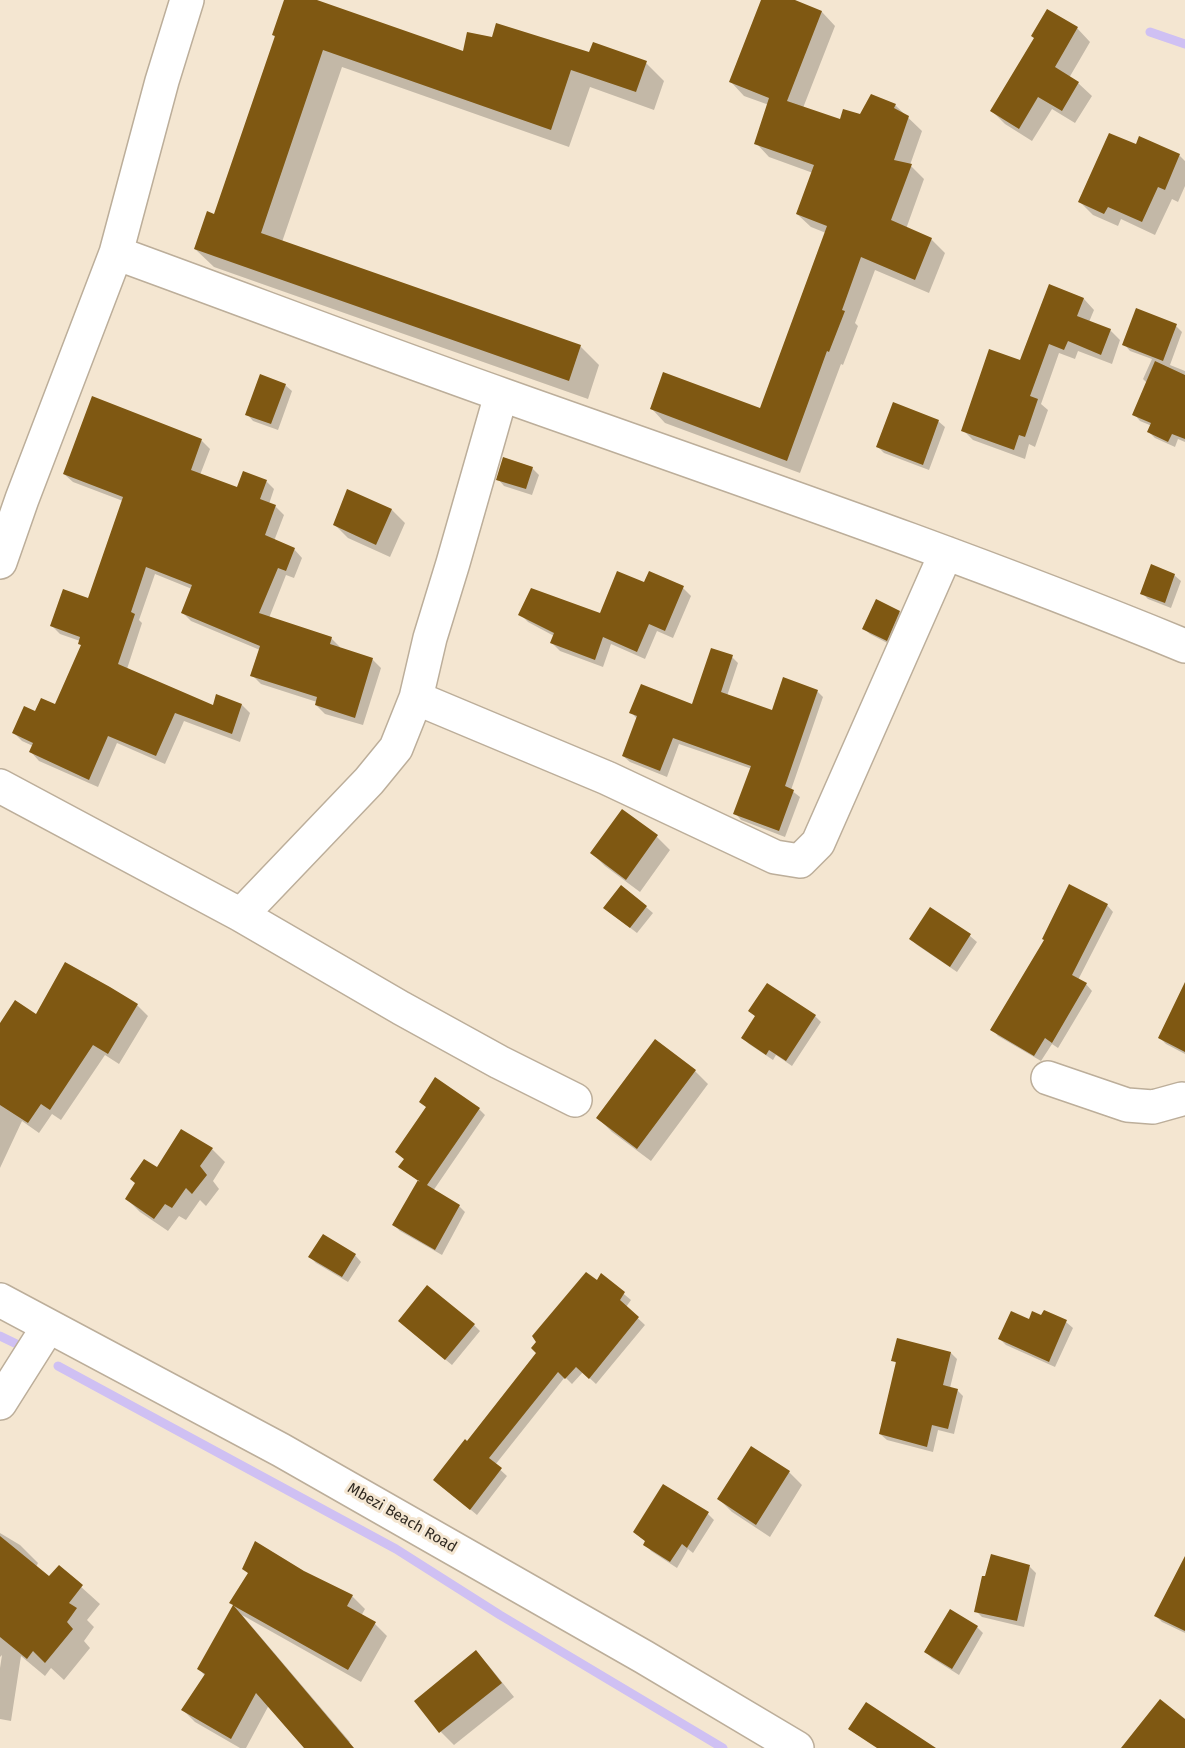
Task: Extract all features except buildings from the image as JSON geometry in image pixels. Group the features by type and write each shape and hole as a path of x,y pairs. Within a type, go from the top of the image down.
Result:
{"street":[{"path":"0,562 116,253 162,81 187,0"},
{"path":"116,253 501,395 733,475 946,553 1185,646"},
{"path":"241,915 369,782 396,748 416,698 430,638 501,395"},
{"path":"416,698 607,778 775,857 800,861 818,843 946,553"},
{"path":"0,786 241,915 499,1062 575,1100"},
{"path":"1048,1078 1128,1105 1153,1107 1184,1100"},
{"name":"Mbezi Beach Road","path":"0,1300 281,1450 644,1657 797,1748"},
{"path":"0,1402 48,1327"}],"waterway":[{"path":"1150,32 1185,44"},
{"path":"0,1336 27,1349"},
{"path":"58,1366 396,1549 500,1615 723,1748"}]}
